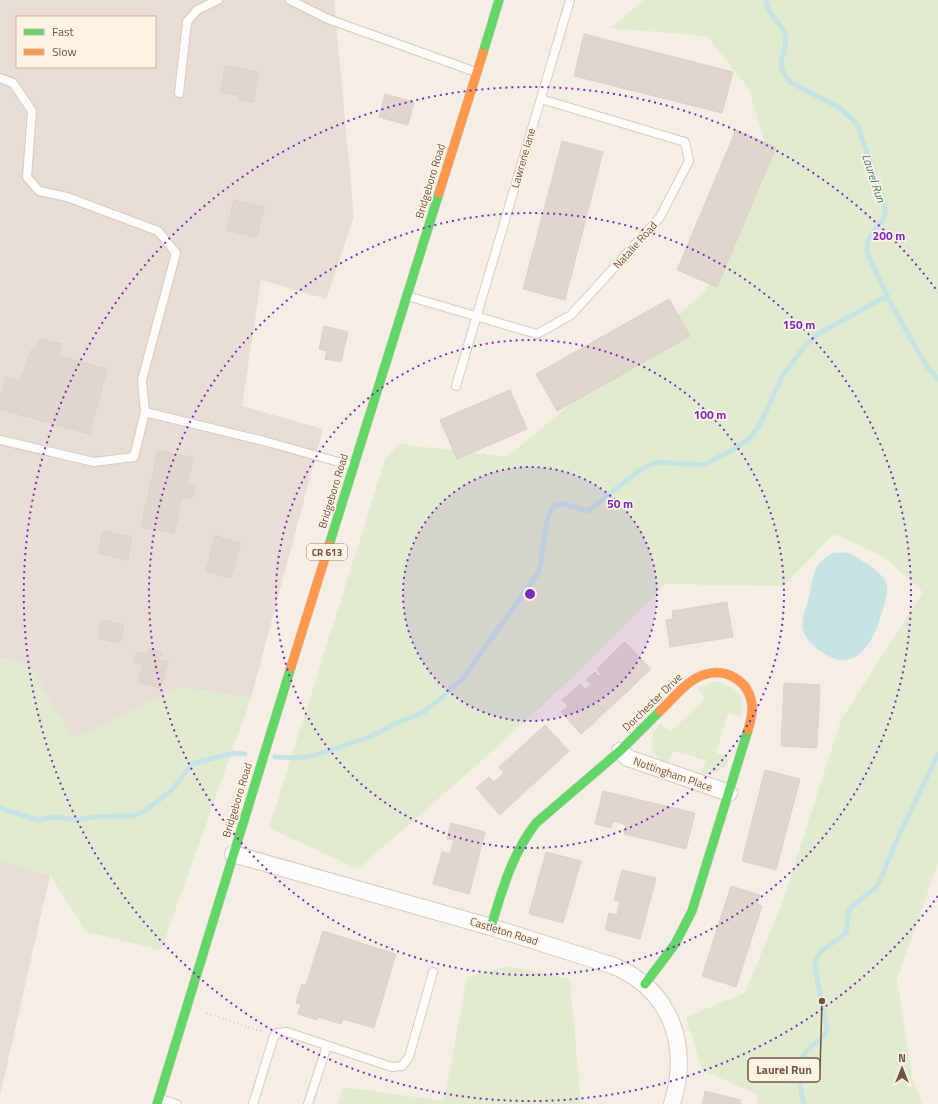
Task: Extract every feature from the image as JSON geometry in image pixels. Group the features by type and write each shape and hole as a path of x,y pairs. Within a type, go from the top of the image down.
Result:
{"main road":[{"name":"Bridgeboro Road","path":"158,1101 232,854 499,0"},
{"name":"Dorchester Drive","path":"491,927 508,869 526,835 536,823 620,751 696,678 713,672 728,674 742,682 748,689 753,704 751,720 700,890 686,927 663,962 645,984"}],"street":[{"name":"Nottingham Place","path":"620,751 628,758 729,793"},
{"name":"Castleton Road","path":"232,854 491,927 614,966 630,973 645,984 661,1002 673,1026 680,1057 672,1104"}],"lane":[{"path":"179,93 187,22 196,10 218,0"},
{"path":"290,0 328,20 476,72"},
{"name":"Lawrene lane","path":"456,386 478,317 570,0"},
{"path":"0,78 13,83 32,111 27,177 39,191 67,197 158,231 176,253 142,380 145,412 134,457 94,462 0,440"},
{"name":"Natalie Road","path":"407,296 537,334 571,315 660,217 689,162 685,142 541,99"},
{"path":"145,412 264,441 354,466"},
{"path":"253,1104 274,1036 278,1033 287,1032 392,1067 402,1066 409,1057 433,972"},
{"path":"308,1104 327,1046"},
{"path":"158,1101 177,1104"}],"path":[{"path":"206,1014 274,1036"}],"shaded area":[{"path":"0,0 334,0 354,217 326,299 261,280 242,406 323,429 251,698 180,687 73,739 30,666 0,657"},
{"path":"0,861 50,875 0,1096"}],"green space":[{"path":"644,0 938,0 938,863 897,979 912,1076 922,1104 756,1104 758,1095 702,1070 686,1017 745,993 784,898 841,720 923,592 883,556 834,534 783,586 665,584 592,659 554,695 358,869 269,828 385,460 399,444 507,457 706,291 767,150 749,89 707,36 610,28"},
{"path":"0,657 30,666 73,739 180,687 251,698 161,950 85,931 50,875 0,861"},
{"path":"717,681 734,690 741,698 742,703 740,717 728,713 716,753 726,756 729,759 727,763 718,771 710,774 702,774 701,772 706,760 673,751 667,764 656,756 653,751 651,740 656,729 660,723 670,732 705,699 698,688"},
{"path":"507,966 570,979 581,1104 337,1104 343,1087 444,1101 467,977"}],"water":[{"path":"833,553 848,553 857,558 870,566 880,575 887,585 885,603 879,623 873,635 867,646 859,654 850,659 840,660 828,656 814,646 804,633 803,627 804,614 815,571 827,556"}],"building":[{"path":"584,34 733,72 722,113 574,76"},
{"path":"225,66 258,72 253,102 239,100 240,95 221,92"},
{"path":"385,94 414,102 408,125 379,117"},
{"path":"736,130 776,147 717,287 677,270"},
{"path":"562,141 603,152 565,300 523,289"},
{"path":"234,200 264,207 257,237 227,230"},
{"path":"669,299 690,336 557,411 536,374"},
{"path":"324,326 348,332 341,362 325,359 327,351 319,349"},
{"path":"40,339 62,344 59,356 107,369 89,434 0,409 0,399 6,377 20,381 32,349 36,349"},
{"path":"510,390 527,429 457,459 440,420"},
{"path":"158,450 193,458 187,484 195,486 192,499 182,497 174,533 141,527"},
{"path":"103,531 132,537 128,560 98,553"},
{"path":"215,536 240,543 231,578 206,571"},
{"path":"727,602 733,637 670,647 666,620 673,619 672,611"},
{"path":"102,620 124,625 120,643 98,638"},
{"path":"625,642 651,669 639,680 613,653"},
{"path":"149,648 162,652 159,660 168,662 160,688 138,682 143,664 134,662 137,652 147,655"},
{"path":"613,653 639,680 627,692 601,665"},
{"path":"601,665 627,692 620,698 599,676 601,674 597,669"},
{"path":"595,672 620,698 605,712 585,690 591,684 586,680"},
{"path":"784,683 820,685 817,748 781,746"},
{"path":"580,684 605,712 593,724 567,696"},
{"path":"567,696 593,724 581,734 561,712 568,706 562,700"},
{"path":"545,725 569,751 500,815 476,788 489,777 494,782 504,773 499,767"},
{"path":"765,770 800,779 776,870 742,861"},
{"path":"603,791 695,813 686,849 624,834 626,825 613,821 611,828 595,824"},
{"path":"451,823 485,832 469,894 433,884 442,852 450,854 454,840 447,839"},
{"path":"546,852 581,861 563,923 529,914"},
{"path":"622,870 656,878 640,939 605,930 609,913 617,915 620,902 614,900"},
{"path":"731,886 760,895 757,904 762,906 736,987 702,976"},
{"path":"323,931 396,954 374,1028 343,1019 341,1024 318,1017 317,1020 298,1014 301,1004 296,1003 302,984 306,985"},
{"path":"705,1091 741,1100 740,1104 702,1104"}],"waterway":[{"name":"Laurel Run","path":"766,0 770,12 785,35 786,41 781,62 785,75 790,82 840,108 857,124 883,199 885,209 884,218 868,240 868,255 891,304 926,365 938,379"},
{"path":"275,757 300,758 316,755 370,737 394,724 422,713 464,677 538,573 548,519 555,505 564,504 588,511 641,469 657,462 704,465 734,449 750,438 760,424 783,375 804,347 818,334 887,296"},
{"path":"0,808 38,820 56,817 75,820 93,817 132,816 143,812 171,791 192,764 233,753 245,754"},
{"name":"Laurel Run","path":"804,1104 799,1080 800,1064 807,1050 822,1038 827,1029 815,968 816,961 822,951 846,933 849,909 876,887 880,881 895,844 938,754"}],"traffic: fast":[{"path":"483,53 499,0"},
{"path":"329,545 439,193"},
{"path":"157,1104 291,667"},
{"path":"491,927 514,860 520,847 536,823 620,751 660,711"},
{"path":"645,984 675,944 692,911 748,730"}],"traffic: slow":[{"path":"439,193 483,53"},
{"path":"291,667 329,545"},
{"path":"660,711 691,681 703,675 720,673 735,678 747,689 752,709 748,730"}],"place":[{"name":"Laurel Run","path":"822,1001"}]}
